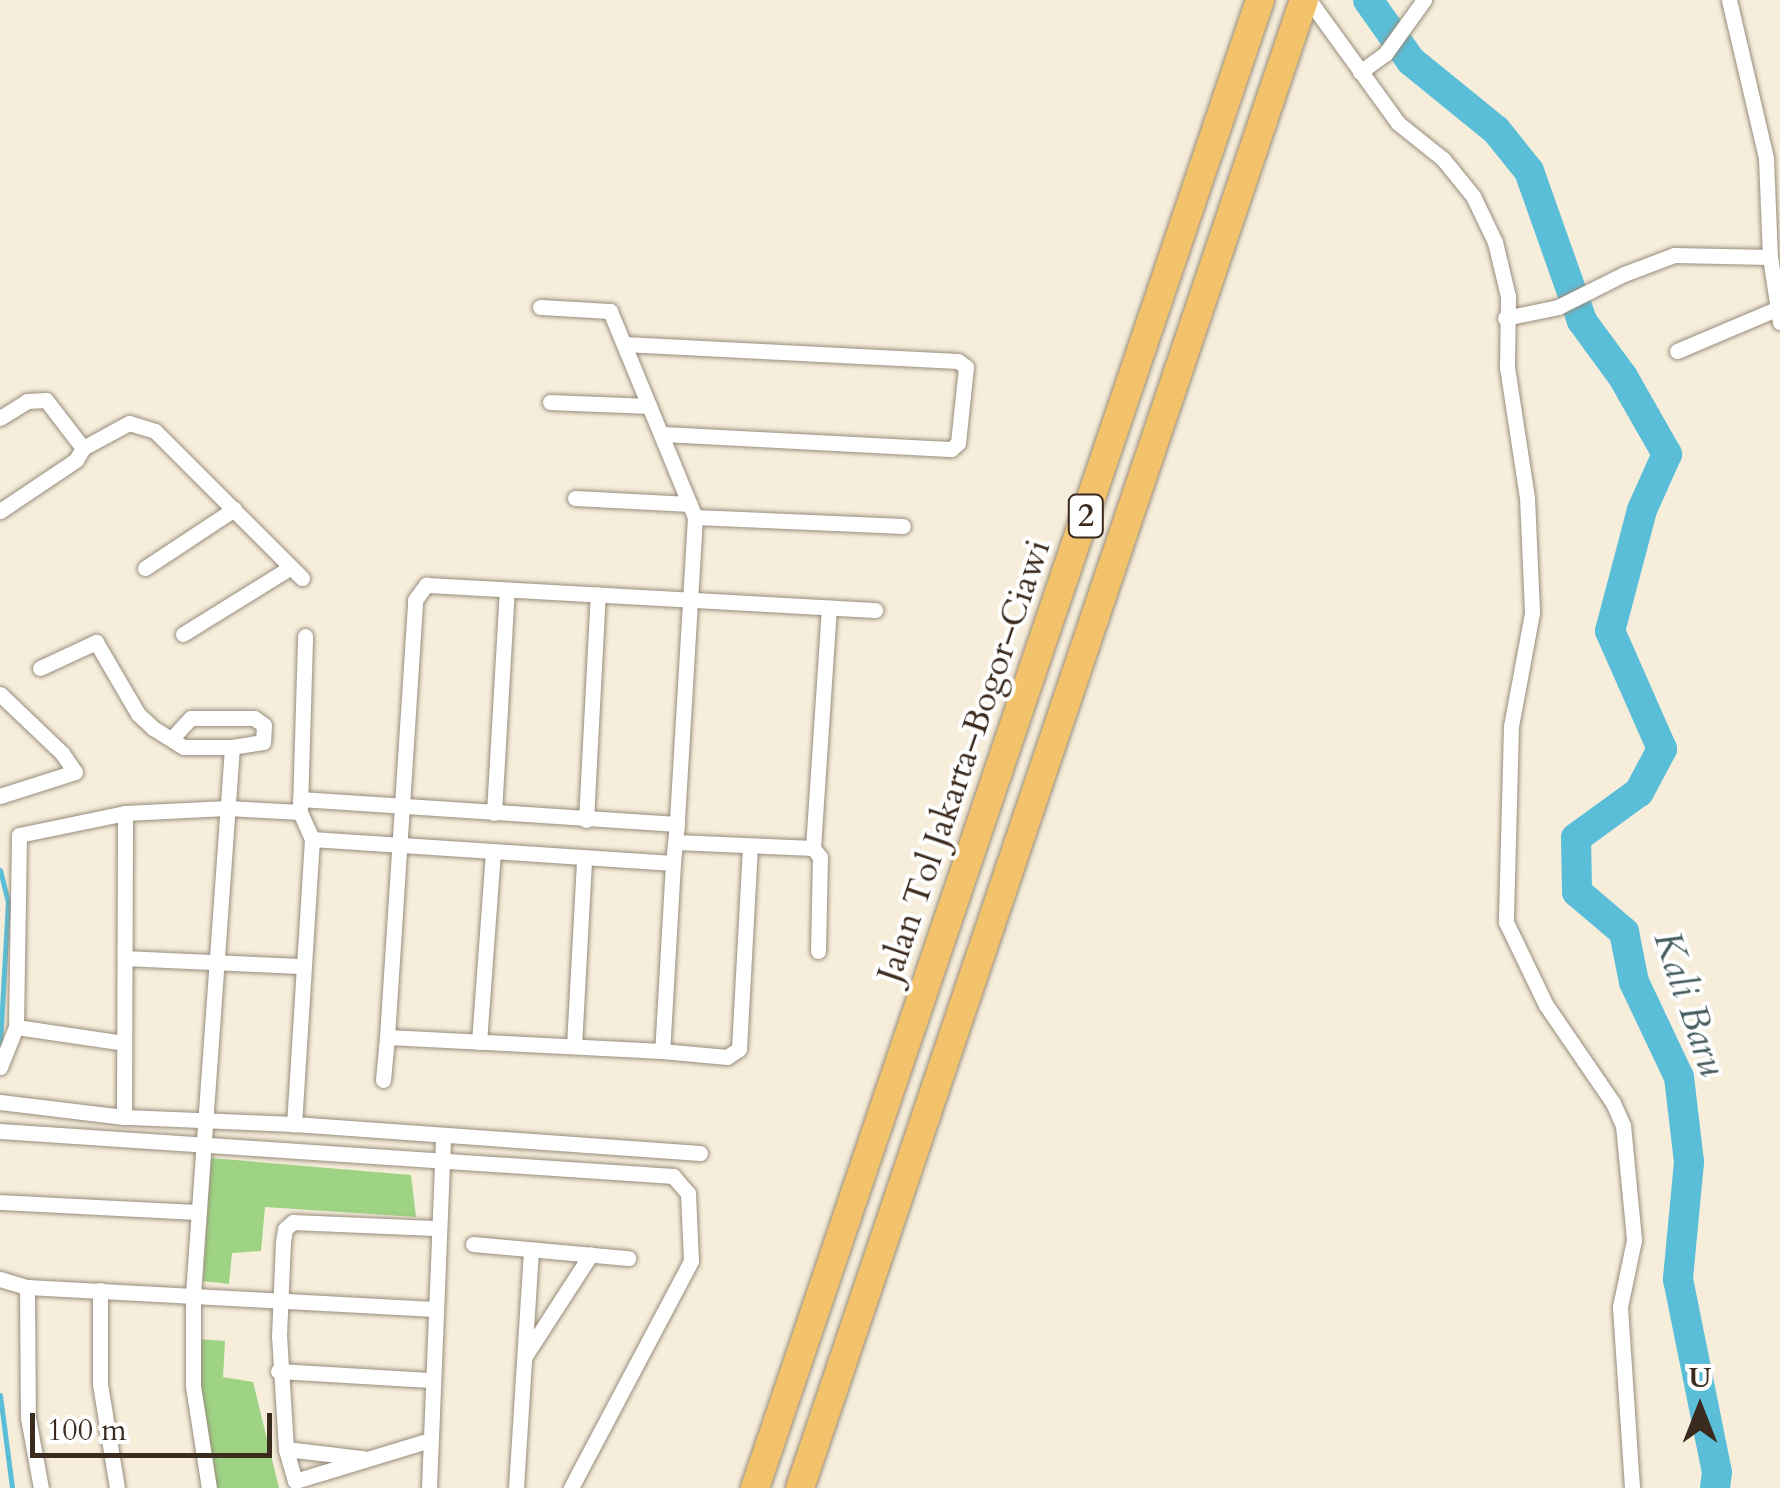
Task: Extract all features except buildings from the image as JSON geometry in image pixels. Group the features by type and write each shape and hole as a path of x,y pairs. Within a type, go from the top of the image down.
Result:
{"highway":[{"name":"Jalan Tol Jakarta–Bogor–Ciawi","path":"755,1488 1260,0"},
{"name":"2","path":"800,1488 1307,0"},
{"path":"924,996 964,1008"}],"street":[{"path":"1307,0 1398,123 1458,175 1480,208 1495,242 1508,296 1507,367 1526,497 1532,613 1512,726 1506,922 1546,1005 1623,1126 1634,1240 1620,1307 1632,1488"},
{"path":"1360,72 1385,54 1424,0"},
{"path":"1677,351 1778,316 1770,257 1766,158 1729,0"},
{"path":"1505,318 1558,307 1674,255 1770,257"},
{"path":"540,307 610,312 693,510 691,600 662,1051"},
{"path":"624,344 958,361 966,368 958,443 952,449 661,434"},
{"path":"0,418 27,401 46,400 83,448"},
{"path":"550,402 649,406"},
{"path":"0,511 76,460 83,448 120,426 147,426 183,455 297,572 184,634"},
{"path":"575,498 902,526"},
{"path":"144,568 234,509"},
{"path":"382,1080 415,600 426,584 875,610"},
{"path":"494,813 507,590"},
{"path":"586,820 598,594"},
{"path":"818,951 820,857 813,848 829,608"},
{"path":"294,1124 312,839 300,806 306,636"},
{"path":"40,668 96,642 138,714 152,728 184,746 232,747 263,742 264,725 254,718 191,718 173,737"},
{"path":"0,694 62,753 75,772 0,796"},
{"path":"209,1488 192,1386 193,1294 232,747"},
{"path":"0,1067 16,1027 19,836 125,813 300,806 678,824"},
{"path":"124,1117 125,813"},
{"path":"312,839 673,863"},
{"path":"676,842 813,848"},
{"path":"387,1037 727,1057 739,1050 750,846"},
{"path":"479,1042 493,852"},
{"path":"574,1046 584,859"},
{"path":"126,958 303,966"},
{"path":"16,1027 124,1043"},
{"path":"0,1102 124,1117 206,1118 700,1153"},
{"path":"0,1131 205,1148 663,1174 680,1181 688,1192 691,1261 571,1488"},
{"path":"429,1488 430,1380 443,1135"},
{"path":"0,1202 198,1212"},
{"path":"430,1440 295,1481 286,1449 278,1371 285,1230 293,1222 438,1228"},
{"path":"474,1244 628,1258"},
{"path":"516,1488 531,1249"},
{"path":"524,1357 590,1254"},
{"path":"0,1279 27,1287 434,1309"},
{"path":"27,1287 28,1418 40,1488"},
{"path":"100,1290 100,1384 116,1488"},
{"path":"278,1371 430,1380"},
{"path":"286,1449 367,1458"}],"green space":[{"path":"211,1158 411,1175 416,1217 265,1207 261,1251 232,1253 229,1284 203,1281"},
{"path":"197,1339 225,1341 223,1377 253,1382 279,1488 214,1488 198,1389"}],"waterway":[{"name":"Kali Baru","path":"1368,0 1411,61 1496,130 1529,171 1582,321 1623,377 1667,454 1642,510 1610,631 1662,749 1639,792 1576,838 1577,892 1624,932 1634,982 1679,1077 1689,1162 1678,1279 1717,1472 1715,1488"},
{"path":"0,870 8,901 0,1044"},
{"path":"0,1395 12,1488"}]}
